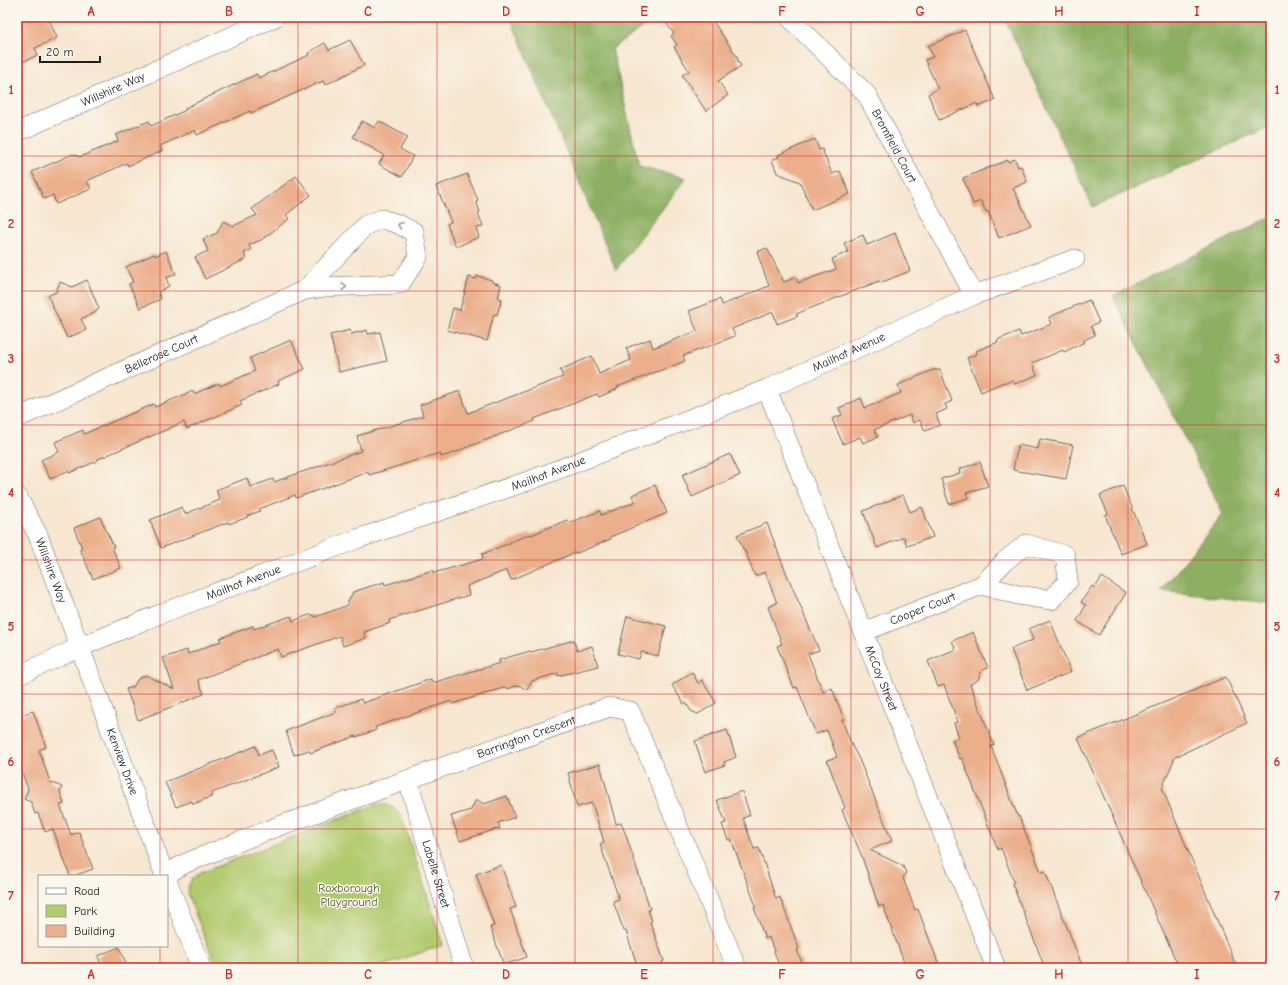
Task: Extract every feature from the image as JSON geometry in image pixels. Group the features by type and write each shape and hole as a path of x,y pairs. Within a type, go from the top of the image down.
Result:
{"street":[{"name":"Willshire Way","path":"17,132 275,17"},
{"name":"Bromfield Court","path":"789,17 867,95 974,295"},
{"name":"Bellerose Court","path":"17,418 305,290 325,287 400,284 418,257 414,232 398,224 382,219 366,225 305,290"},
{"name":"Mailhot Avenue","path":"17,676 80,647 160,614 357,539 532,480 767,389 974,295 1076,259"},
{"name":"McCoy Street","path":"767,389 996,968"},
{"name":"Willshire Way","path":"17,496 38,535 80,647"},
{"name":"Cooper Court","path":"863,632 982,585"},
{"name":"Kenview Drive","path":"80,647 165,875"},
{"name":"Barrington Crescent","path":"168,876 186,863 271,829 609,707 630,711 738,968"},
{"name":"Labelle Street","path":"408,780 464,968"},
{"name":"Kenview Drive","path":"168,882 201,968"}],"green space":[{"path":"510,17 657,17 612,49 639,166 686,178 616,270"},
{"path":"1004,17 1271,17 1271,126 1093,207"},
{"path":"1271,217 1271,603 1161,591 1223,514 1113,296"},
{"name":"Roxborough Playground","path":"378,804 386,805 392,808 402,817 443,945 377,968 217,968 187,893 192,879 200,873"}],"building":[{"path":"30,17 48,17 57,38 35,48 38,55 17,64 17,23"},
{"path":"662,17 710,17 738,58 737,59 741,66 718,81 728,95 706,111 682,75 689,71 674,47 677,45 671,36 674,34"},
{"path":"965,30 995,100 978,107 977,103 939,120 928,94 938,89 925,60 933,57 928,46"},
{"path":"350,40 364,65 325,85 323,81 197,135 195,130 160,146 162,151 128,166 127,163 87,181 91,189 56,204 53,195 44,199 32,172 73,154 80,157 118,141 116,135 149,121 151,126 257,74 259,78 309,55 308,53 325,43 329,50"},
{"path":"362,121 375,128 379,121 407,137 400,149 413,156 402,177 379,164 384,155 353,137"},
{"path":"815,139 819,150 822,149 832,174 840,171 850,194 812,210 800,182 777,173 772,160 779,157 778,155"},
{"path":"1015,159 1018,167 1021,166 1027,182 1013,188 1031,225 999,238 988,211 986,212 981,201 973,204 963,178 1008,160 1008,162"},
{"path":"467,174 478,200 476,201 480,212 478,213 483,226 476,229 479,237 456,247 447,224 451,222 436,186"},
{"path":"296,176 311,195 286,215 289,219 261,240 249,245 251,250 244,253 246,259 205,279 195,257 208,251 203,239 217,233 223,221 233,226 257,215 252,209"},
{"path":"895,233 910,271 880,283 879,281 796,314 798,316 777,324 773,312 732,329 735,336 683,356 685,361 617,387 617,389 599,397 597,394 534,419 535,421 459,451 441,457 440,453 369,475 368,472 296,498 295,495 259,509 260,511 247,516 248,517 229,524 228,522 161,548 150,520 182,507 185,514 220,500 216,490 247,478 250,487 273,479 274,482 361,451 357,436 423,416 420,405 460,391 468,413 563,377 560,370 592,356 599,374 631,360 626,348 650,339 653,348 697,331 689,311 720,299 722,305 769,286 757,252 767,248 784,282 796,277 798,283 836,269 832,259 848,252 844,243 863,235 867,245"},
{"path":"166,251 176,274 166,278 169,286 158,292 161,299 140,308 129,284 133,282 126,267 154,254 155,256"},
{"path":"477,276 492,280 492,282 501,285 498,298 502,299 497,315 494,314 487,341 447,330 453,308 460,310 469,277 476,279"},
{"path":"87,280 99,309 81,319 86,330 67,338 48,296 56,292 60,282 72,287"},
{"path":"1089,300 1099,322 1091,326 1095,335 1084,340 1085,342 1064,352 1063,350 1032,363 1037,375 1015,384 1013,380 1004,382 981,392 967,358 977,354 976,351 998,342 997,340 1019,331 1021,336 1052,324 1049,317"},
{"path":"350,330 351,334 367,330 368,334 380,332 387,361 339,372 330,335"},
{"path":"291,340 305,369 278,381 279,384 240,401 242,405 187,429 184,422 69,473 68,471 50,479 41,460 59,452 55,442 83,430 84,434 154,404 155,407 193,391 194,394 219,383 220,386 255,371 250,358"},
{"path":"933,370 940,370 952,401 945,404 947,409 936,414 940,425 925,431 920,420 913,423 910,415 874,430 878,437 863,443 860,437 843,444 832,419 842,415 839,408 861,398 865,408 901,393 898,385"},
{"path":"1040,439 1073,445 1066,479 1013,470 1018,445 1038,449"},
{"path":"730,454 740,475 692,497 682,475"},
{"path":"980,462 988,486 966,493 968,498 949,504 941,479 960,473 959,469"},
{"path":"655,485 667,513 610,537 611,539 577,553 576,552 511,580 507,570 467,586 469,595 389,620 390,623 364,632 366,638 343,646 340,636 281,657 278,649 198,680 204,694 138,720 126,689 133,687 138,679 146,675 174,689 163,658 187,650 188,654 221,641 220,638 253,626 254,629 291,616 293,621 309,615 314,615 315,617 346,606 353,592 384,582 385,585 433,570 434,573 483,559 482,554 567,520 568,523 600,511 601,515 635,502 632,495"},
{"path":"1123,486 1147,544 1121,554 1105,515 1108,514 1100,495"},
{"path":"903,495 910,512 922,507 933,537 907,546 904,537 877,548 863,511"},
{"path":"100,517 114,547 112,547 121,568 93,579 80,549 82,548 74,528"},
{"path":"767,523 819,650 808,654 823,692 832,688 844,719 842,720 852,746 859,759 892,841 870,850 903,866 906,873 903,878 915,910 918,909 940,968 906,968 883,905 879,907 861,854 842,810 845,808 827,760 837,757 827,730 816,734 797,687 794,688 777,646 782,644 768,607 777,603 765,572 755,576 737,535"},
{"path":"1102,577 1126,593 1099,635 1077,621 1086,605 1081,602 1092,586 1095,588"},
{"path":"627,616 666,626 658,656 641,652 639,659 618,654"},
{"path":"1050,620 1071,672 1027,690 1011,649 1033,640 1029,629"},
{"path":"973,632 988,668 982,670 978,680 970,684 994,745 991,746 1018,817 1019,816 1041,872 1045,871 1083,968 1045,968 1012,883 1014,882 1001,848 998,850 962,758 960,759 952,740 959,738 954,723 958,722 944,685 938,687 928,661 956,649 952,641"},
{"path":"574,640 577,651 592,646 598,666 558,676 558,673 532,681 527,690 519,685 508,689 507,687 452,704 451,701 375,727 376,730 310,753 309,750 294,755 286,731 336,712 335,708 361,699 363,703 431,679 432,683 500,663 499,660"},
{"path":"692,672 698,683 702,680 716,703 698,714 691,711 686,703 684,704 672,685"},
{"path":"1226,677 1247,723 1175,757 1162,788 1237,968 1179,968 1078,738"},
{"path":"33,711 46,747 39,750 50,782 62,787 60,792 64,804 60,805 71,835 79,832 93,869 76,875 70,875 53,829 45,832 38,813 35,814 31,802 24,799 28,789 17,759 17,717"},
{"path":"727,730 736,757 724,762 725,765 705,772 695,741"},
{"path":"256,746 259,755 272,750 279,767 212,793 213,796 193,804 192,801 176,807 165,782"},
{"path":"600,764 616,824 621,823 626,835 650,909 648,910 652,921 650,922 664,961 662,962 665,968 638,968 626,931 624,931 613,901 619,899 600,844 604,842 592,803 577,807 568,773"},
{"path":"742,791 750,815 743,818 754,849 759,848 776,899 780,897 799,949 797,950 804,968 780,968 769,937 765,939 754,907 756,906 731,839 728,840 722,824 726,823 717,800"},
{"path":"507,796 515,817 498,823 500,828 460,841 451,816 471,810 476,799 484,804"},
{"path":"501,865 516,907 510,909 527,957 504,965 490,927 494,926 476,874"},
{"path":"119,947 128,968 102,968 98,956"}]}
